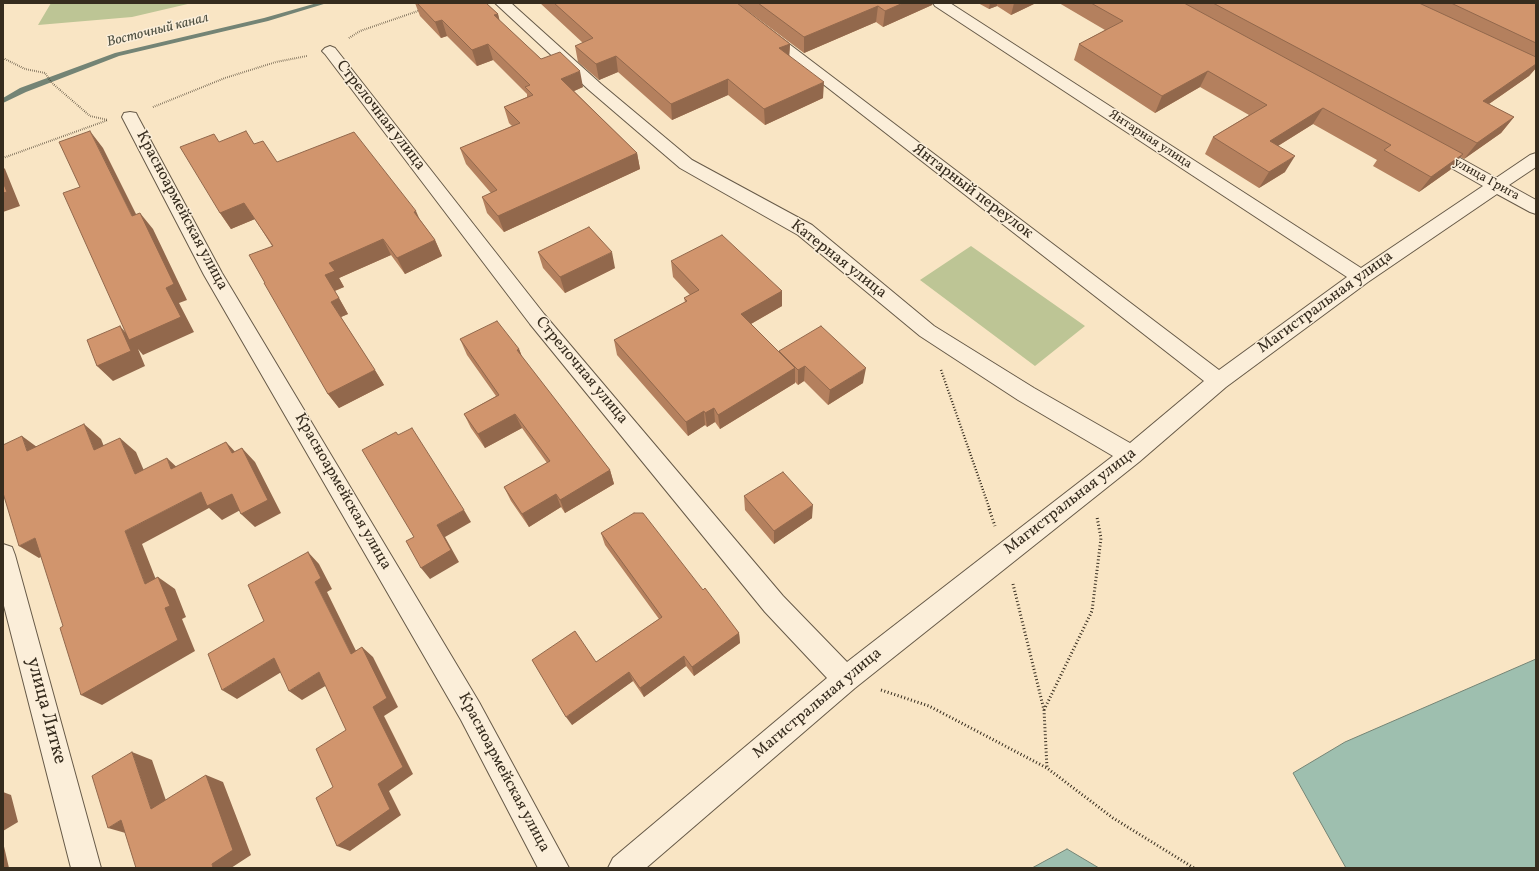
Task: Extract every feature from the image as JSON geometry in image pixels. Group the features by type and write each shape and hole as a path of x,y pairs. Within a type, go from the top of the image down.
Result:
{"street":[{"name":"Катерная улица","path":"502,3 595,87 686,164 805,230 927,331 1026,394 1131,455"},
{"name":"Янтарный переулок","path":"726,3 1219,381"},
{"name":"Янтарная улица","path":"940,3 1360,277"},
{"name":"Стрелочная улица","path":"330,51 537,319 774,604 846,679"},
{"name":"Красноармейская улица","path":"130,117 214,275 470,711 554,868"},
{"name":"улица Грига","path":"1414,140 1536,208"},
{"name":"Магистральная улица","path":"623,868 846,679 1131,455 1219,381 1360,277 1498,186 1536,159"},
{"name":"улица Литке","path":"3,555 86,868"}],"path":[{"path":"130,117 225,78 276,62 330,51 360,31 428,8"},
{"path":"3,58 25,69 45,73 52,83 90,116 108,120 3,158"},
{"path":"1044,710 1092,611 1101,538 1092,485"},
{"path":"846,679 930,706 1047,768 1113,818 1194,868"}],"green space":[{"path":"51,3 192,3 132,17 38,25"},
{"path":"971,246 1085,326 1035,366 920,280"}],"shaded area":[{"path":"1536,659 1536,868 1346,868 1293,773 1345,742"},
{"path":"1067,849 1099,868 1032,868"}],"building":[{"path":"417,3 486,3 498,14 494,15 541,59 560,52 580,71 561,79 637,153 498,216 482,197 497,190 460,148 520,123 504,107 533,95 525,87 530,85 488,44 472,50 442,20 435,22"},
{"path":"554,3 737,3 790,44 779,48 824,82 764,109 728,79 671,104 616,56 596,64 575,46 593,38"},
{"path":"758,3 903,3 885,11 878,6 804,37"},
{"path":"1091,3 1184,3 1463,154 1431,177 1384,150 1391,145 1323,108 1270,141 1295,156 1269,172 1213,137 1267,105 1208,71 1162,96 1079,44 1123,21"},
{"path":"1213,3 1419,3 1536,57 1536,64 1483,101 1514,117 1477,143"},
{"path":"1451,3 1536,3 1536,43"},
{"path":"90,131 132,216 140,213 174,284 166,288 181,317 129,340 63,193 80,187 59,142"},
{"path":"246,131 254,144 263,141 277,162 354,132 416,211 414,212 435,240 397,258 383,239 329,263 335,271 325,275 339,298 331,302 375,370 328,394 249,255 273,246 244,203 220,213 180,147 214,134 219,142"},
{"path":"3,182 7,192 3,193"},
{"path":"589,227 612,252 560,277 538,252"},
{"path":"722,235 782,291 741,314 795,368 718,415 714,408 705,413 704,411 686,422 614,340 687,301 684,298 699,290 671,261"},
{"path":"497,321 519,349 517,350 610,470 560,500 556,494 522,514 504,487 550,461 515,414 478,434 464,414 499,395 460,339"},
{"path":"120,326 131,351 97,366 87,340"},
{"path":"821,326 866,368 830,390 805,366 798,370 779,351"},
{"path":"84,424 94,450 120,438 135,474 167,458 171,469 226,442 232,453 242,448 268,500 241,514 232,494 207,506 201,492 125,531 145,584 158,577 170,606 165,608 178,640 81,695 60,628 63,626 35,538 19,546 3,493 3,445 22,436 27,451"},
{"path":"412,428 464,510 437,525 451,550 421,568 406,541 414,537 362,450 396,432 398,435"},
{"path":"783,472 813,505 774,531 744,496"},
{"path":"634,513 643,513 703,590 705,588 739,633 692,667 684,656 640,688 629,672 566,717 532,660 575,631 596,662 662,617 601,533"},
{"path":"308,552 321,578 315,582 351,654 362,647 387,698 373,707 403,767 378,784 390,809 337,846 316,798 333,787 316,749 346,730 319,672 289,691 274,658 222,690 208,654 264,621 248,585"},
{"path":"132,752 151,809 206,775 233,850 212,864 213,868 136,868 121,820 108,828 92,776"}],"waterway":[{"name":"Восточный канал","path":"3,101 23,90 117,54 266,20 324,3"}]}
